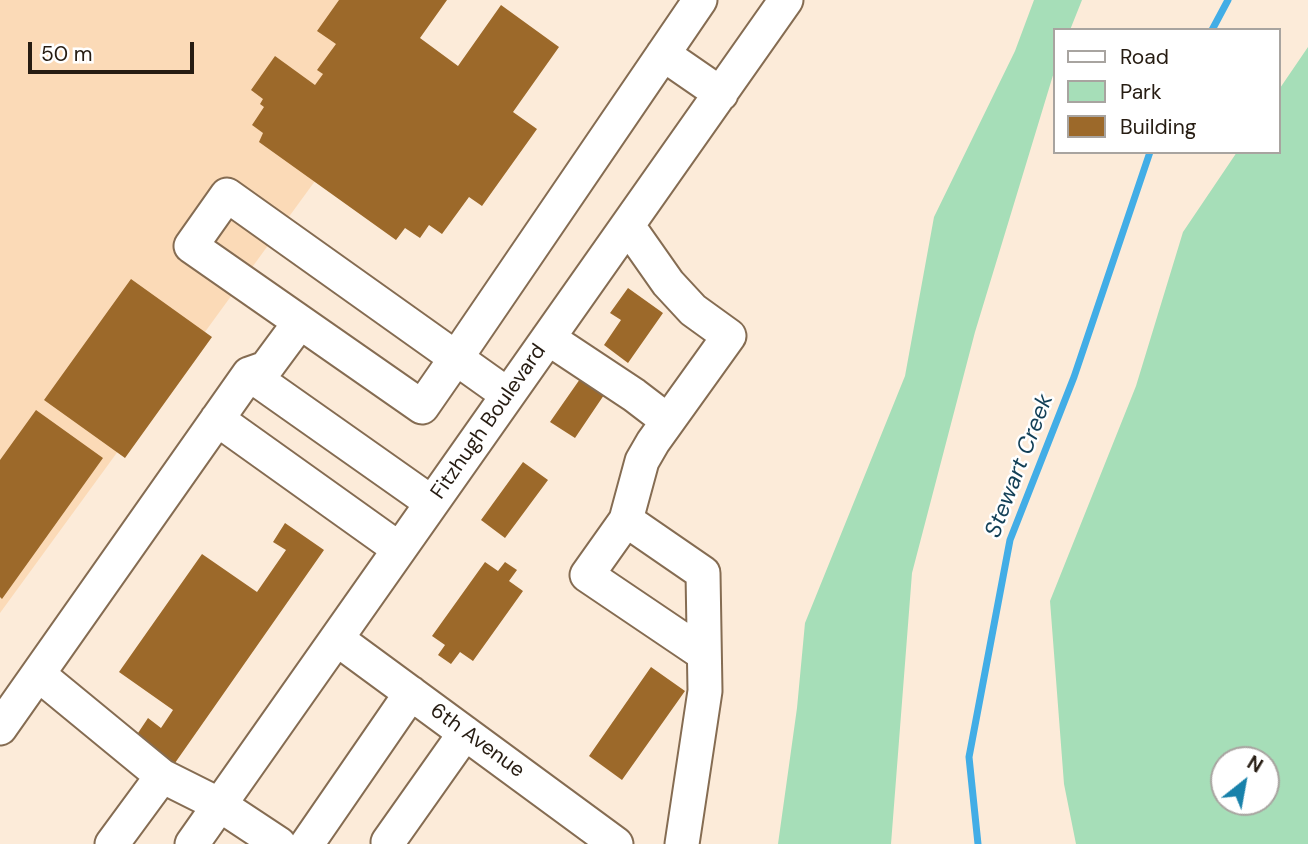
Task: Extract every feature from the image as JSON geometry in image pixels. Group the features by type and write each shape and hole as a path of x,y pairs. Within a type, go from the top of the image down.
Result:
{"street":[{"path":"509,395 456,358 227,195 191,246 422,407 456,358 663,54 699,0"},
{"name":"Fitzhugh Boulevard","path":"192,844 786,0"},
{"path":"663,54 721,94"},
{"path":"628,226 668,283 693,310 729,336 642,461 626,520 586,575 704,654"},
{"path":"0,728 249,374 266,368 300,322"},
{"path":"548,338 668,421"},
{"path":"249,374 432,503"},
{"path":"218,419 400,549"},
{"path":"626,520 704,573 705,691 682,844"},
{"name":"6th Avenue","path":"337,639 616,844"},
{"path":"38,674 163,776 220,805 279,844"},
{"path":"307,844 411,693"},
{"path":"388,842 466,733"},
{"path":"111,844 163,776"}],"shaded area":[{"path":"0,0 447,0 0,613"}],"green space":[{"path":"1034,0 1082,0 1071,28 1052,28 1052,79 975,332 912,573 891,844 778,844 797,708 805,623 905,376 934,217 1015,51"},
{"path":"1308,47 1308,844 1076,844 1064,784 1050,601 1136,386 1183,232 1236,154 1280,154 1280,88"}],"building":[{"path":"339,0 447,0 420,38 458,66 501,5 559,47 513,112 537,129 482,206 469,197 442,234 429,225 420,238 405,228 396,240 259,142 263,133 252,125 264,107 260,104 263,99 251,90 275,56 315,85 323,74 317,70 336,44 317,31"},
{"path":"131,279 212,337 125,458 44,400"},
{"path":"628,288 663,313 628,363 604,345 621,320 610,313"},
{"path":"580,379 604,395 575,438 550,422"},
{"path":"36,410 103,458 2,599 0,460"},
{"path":"523,462 548,480 505,538 481,520"},
{"path":"285,523 324,550 175,763 136,736 148,718 161,728 173,710 119,672 202,554 257,592 286,550 273,542"},
{"path":"485,562 498,571 505,562 517,570 509,581 523,591 473,661 460,652 451,664 438,655 445,645 432,636"},
{"path":"651,667 685,691 622,780 589,756"}],"waterway":[{"name":"Stewart Creek","path":"1213,28 1228,0"},
{"name":"Stewart Creek","path":"978,844 969,757 1010,540 1074,377 1149,154"}]}
